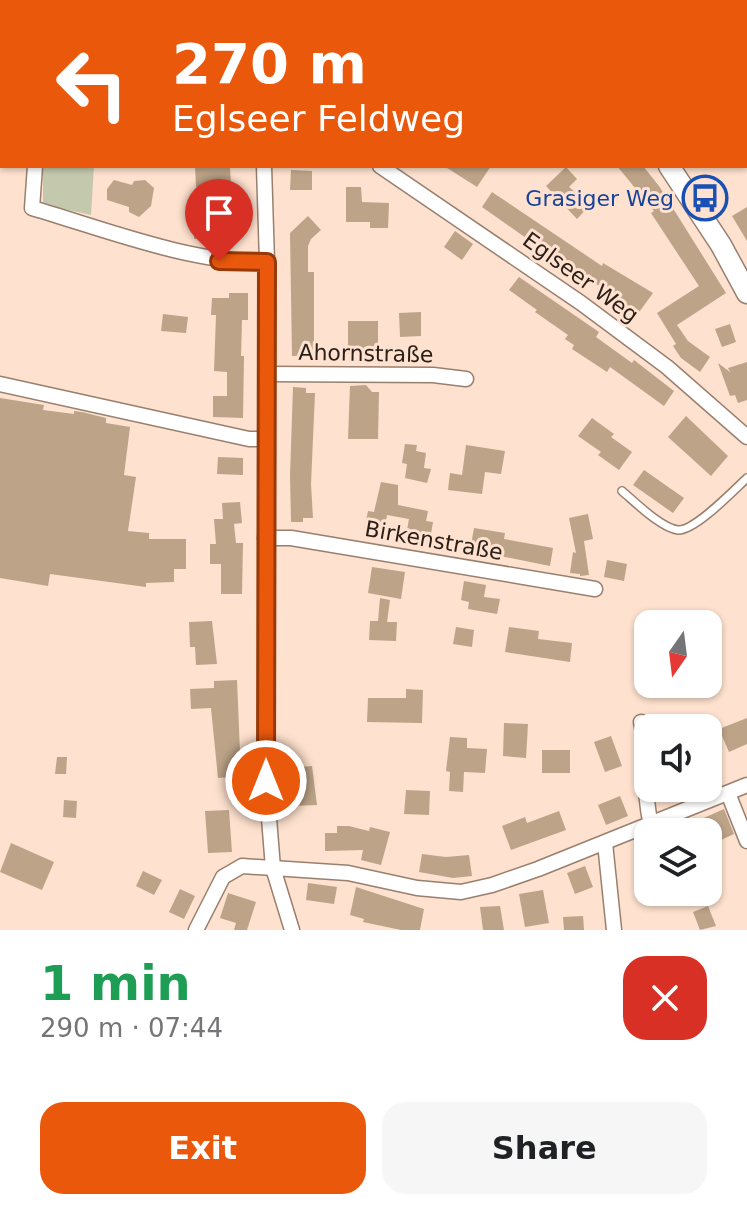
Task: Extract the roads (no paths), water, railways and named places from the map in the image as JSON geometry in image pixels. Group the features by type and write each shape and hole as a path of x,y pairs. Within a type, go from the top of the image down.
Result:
{"main road":[{"path":"670,168 721,245 747,292"}],"street":[{"path":"35,168 32,208 198,256 242,263 267,262"},
{"path":"264,168 267,262 266,781 273,868 292,930"},
{"name":"Eglseer Weg","path":"383,168 581,303 667,367 747,437"},
{"name":"Ahornstraße","path":"266,374 433,375 466,379"},
{"path":"0,384 249,439 266,439"},
{"name":"Birkenstraße","path":"265,538 291,538 595,589"},
{"path":"668,818 747,785"},
{"path":"728,793 747,841"},
{"path":"196,930 223,877 242,866 348,873 417,888 461,892 492,885 634,832"},
{"path":"605,843 614,930"}],"lane":[{"path":"622,491 649,514 678,530 691,527 747,478"}],"place":[{"name":"Grasiger Weg","path":"705,198"}]}
